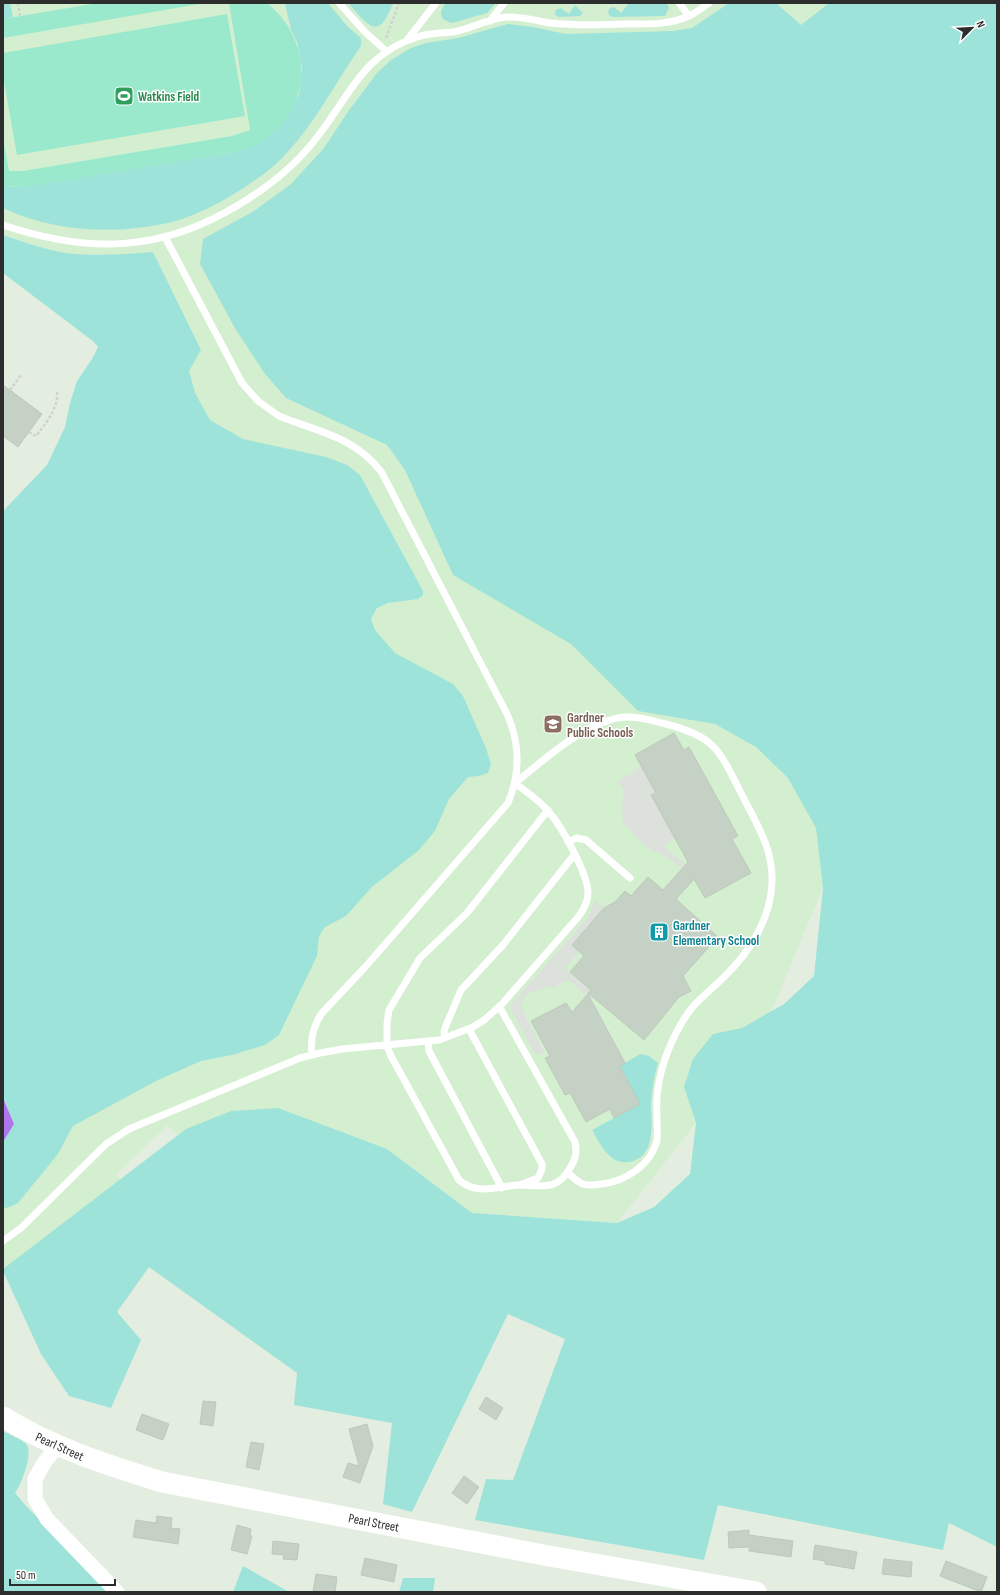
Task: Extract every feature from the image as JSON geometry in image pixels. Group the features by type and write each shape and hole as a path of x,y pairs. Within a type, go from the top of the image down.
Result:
{"main road":[{"name":"Pearl Street","path":"3,1417 57,1446 162,1482 572,1560 756,1592"}],"street":[{"path":"57,1446 44,1463 35,1479 35,1500 47,1519 117,1592"}],"lane":[{"path":"338,3 364,31 385,49"},
{"path":"407,40 436,3"},
{"path":"490,20 504,3"},
{"path":"679,3 689,16"},
{"path":"3,225 44,236 90,244 135,243 186,232 209,222 253,196 295,163 313,143 356,81 385,49 420,35 454,31 490,20 506,17 526,18 556,24 603,26 650,24 689,16 709,3"},
{"path":"165,237 236,372 250,394 279,416 353,445 370,458 382,472 507,714 516,739 517,762 515,783 508,803 372,960 332,1001 317,1020 311,1036 312,1055"},
{"path":"515,783 569,741 607,722 624,717 632,717 680,728 695,733 707,740 719,753 762,834 770,855 772,868 770,900 765,919 758,933 730,972 695,1003 681,1023 673,1040 658,1088 657,1140 651,1154 641,1166 627,1177 606,1183 593,1185 583,1184 568,1173"},
{"path":"3,1241 21,1228 112,1138 129,1129 286,1063 312,1055 342,1050 428,1042 445,1038 469,1029 484,1020 500,1006 584,910 587,901 588,888 583,871 556,820 548,810 515,783"},
{"path":"469,1029 542,1164 542,1169 538,1178 518,1185 480,1190 470,1187 459,1180 395,1064 387,1046 387,1024 389,1010 420,958 467,913 548,810"},
{"path":"568,842 577,838 586,840 630,878"},
{"path":"445,1038 445,1028 461,990 503,945 574,855"},
{"path":"500,1006 572,1136 576,1146 576,1155 568,1173 563,1178 550,1185 542,1187 518,1185"},
{"path":"428,1042 429,1051 502,1188"}],"path":[{"path":"18,3 20,16"},
{"path":"385,49 399,3"},
{"path":"10,390 21,375"},
{"path":"29,432 36,436 47,422 57,403 57,390"}],"shaded area":[{"name":"Gardner Public Schools","path":"3,3 857,3 879,142 845,835 771,1012 696,1123 617,1223 472,1213 387,1149 212,1167 167,1125 116,1175 160,1212 3,1270 3,1188 54,1134 126,351 3,256"},
{"path":"3,3 10,3 13,17 3,19"},
{"path":"98,3 205,3 3,38 3,19"},
{"path":"229,3 267,3 281,17 292,33 298,51 301,69 300,87 294,105 284,121 270,136 253,146 235,152 26,187 3,186 3,138 9,171 23,171 232,136 250,130"},
{"path":"285,3 328,3 347,26 361,38 361,46 305,131 283,157 264,174 234,194 197,213 168,223 147,227 105,230 84,229 43,222 22,216 3,208 3,186 14,187 235,152 287,117 299,94 302,68 297,42 291,30"},
{"path":"348,3 393,3 383,23 378,26 373,26 362,18"},
{"path":"446,3 496,3 487,13 452,23 444,20 441,13"},
{"path":"629,3 667,3 669,8 665,16 612,17 609,15 608,12 610,8 614,7 621,13"},
{"path":"729,3 776,3 801,25 829,3 997,3 997,1547 949,1523 943,1550 718,1505 704,1560 475,1520 486,1479 513,1480 565,1339 508,1314 412,1512 383,1504 392,1423 294,1405 297,1373 149,1267 117,1312 141,1340 111,1408 69,1396 41,1354 3,1271 3,1269 186,1129 231,1111 278,1108 387,1149 472,1213 617,1223 654,1207 690,1174 696,1123 684,1087 693,1059 713,1034 742,1028 784,1004 814,976 823,888 816,828 788,778 756,747 715,724 638,711 571,644 453,575 405,470 387,445 286,398 265,374 236,330 200,264 203,239 254,211 291,184 324,148 347,113 377,73 391,60 411,48 426,43 458,38 508,24 533,27 566,34 672,31 692,28"},
{"path":"575,5 583,13 580,16 559,17 555,15 556,10 561,8 569,14"},
{"name":"Watkins Field","path":"227,14 245,116 17,155 3,76 3,53"},
{"path":"3,235 30,244 66,253 104,255 153,252 201,350 189,371 195,393 210,420 243,439 326,457 347,465 360,475 423,591 423,595 418,599 388,603 377,608 371,619 375,630 395,653 453,684 463,696 486,748 491,765 488,773 468,777 449,799 435,831 419,850 372,887 346,916 325,927 319,936 317,956 279,1035 265,1045 232,1055 201,1061 158,1080 73,1126 58,1154 18,1203 7,1208 3,1207 3,1142 14,1124 3,1098 3,513 47,465 65,427 70,403 77,381 92,359 98,347 94,342 3,273"},
{"path":"641,766 656,793 651,795 675,838 666,844 666,848 685,865 682,869 666,856 646,847 623,823 622,806 624,791 618,781 632,773 633,774"},
{"path":"595,900 604,908 572,945 579,952 565,968 591,989 586,996 568,980 560,983 556,987 547,987 528,994 523,1000 522,1010 544,1052 536,1056 510,1006 588,917"},
{"path":"640,1054 649,1056 658,1063 651,1097 650,1138 644,1153 638,1159 629,1162 622,1162 611,1157 606,1152 592,1130 640,1104 620,1066"},
{"path":"3,1098 14,1124 3,1142"},
{"path":"3,1431 23,1441 28,1447 28,1460 26,1468 15,1493 26,1506 112,1592 3,1592"},
{"path":"243,1566 289,1592 233,1592"},
{"path":"403,1578 435,1578 433,1592 399,1592"}],"building":[{"path":"3,385 42,414 18,447 3,436"},
{"name":"Gardner Elementary School","path":"674,733 684,750 689,747 738,836 732,839 751,873 705,898 694,879 676,899 718,937 683,976 691,991 679,997 644,1040 588,993 591,990 570,972 584,956 572,945 604,908 615,902 625,891 631,896 648,877 663,890 688,862 651,795 656,793 635,755"},
{"path":"588,994 625,1063 620,1066 640,1104 614,1118 610,1109 586,1122 570,1093 565,1095 545,1058 550,1056 531,1021 566,1003 572,1012"},
{"path":"486,1397 503,1408 496,1420 479,1409"},
{"path":"203,1401 216,1402 213,1426 200,1424"},
{"path":"142,1414 169,1424 163,1440 136,1430"},
{"path":"367,1424 373,1446 360,1483 343,1477 348,1463 359,1466 349,1429"},
{"path":"251,1442 264,1444 259,1470 246,1467"},
{"path":"464,1476 479,1487 467,1504 452,1493"},
{"path":"157,1516 172,1518 171,1528 180,1529 178,1544 133,1537 136,1520 156,1523"},
{"path":"237,1525 251,1529 250,1535 252,1536 247,1554 231,1550"},
{"path":"749,1530 749,1535 793,1541 791,1557 749,1551 749,1547 729,1548 728,1532"},
{"path":"273,1541 299,1544 297,1560 283,1559 284,1555 272,1554"},
{"path":"815,1545 857,1552 854,1569 825,1564 825,1561 813,1559"},
{"path":"365,1558 397,1565 394,1582 361,1575"},
{"path":"884,1559 912,1562 911,1577 882,1574"},
{"path":"946,1561 987,1577 981,1592 940,1576"},
{"path":"316,1574 337,1577 335,1592 313,1592"}],"place":[{"name":"Watkins Field","path":"124,96"},
{"name":"Gardner Public Schools","path":"553,724"},
{"name":"Gardner Elementary School","path":"659,932"}]}
